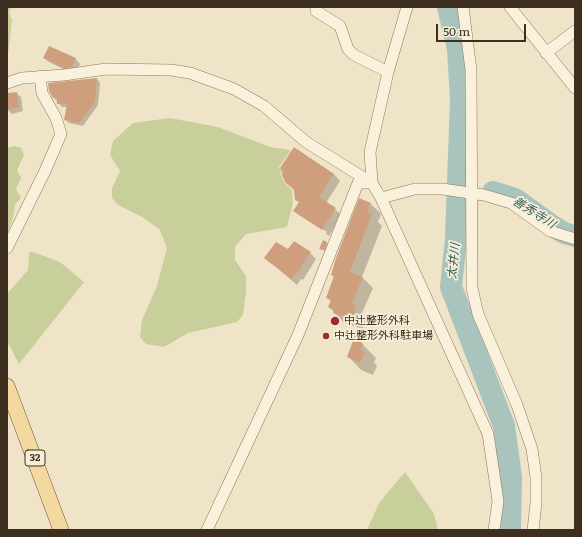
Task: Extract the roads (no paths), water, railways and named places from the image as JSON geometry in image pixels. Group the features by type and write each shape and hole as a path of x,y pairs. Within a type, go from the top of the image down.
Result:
{"main road":[{"name":"32","path":"7,386 61,530"}],"street":[{"path":"316,7 316,11 340,26 348,49 354,55 388,72"},
{"path":"372,183 370,152 388,72 407,7"},
{"path":"463,7 471,70 470,194 472,288 478,314 517,405 532,449 536,478 536,503 533,530"},
{"path":"510,7 546,53 570,74 575,88"},
{"path":"546,53 575,31"},
{"path":"7,83 22,78 106,69 149,71 171,70 190,73 234,89 264,106 306,142 372,183 381,198 488,434 498,501 494,530"},
{"path":"7,248 45,171 61,134 56,118 42,93 40,76"},
{"path":"207,530 298,335 358,183 372,183"},
{"path":"381,198 415,189 442,189 484,195 511,203 550,231 575,239"}],"waterway":[{"name":"太井川","path":"448,7 458,49 461,100 456,238 451,287 504,426 511,477 510,530"},
{"name":"善秀寺川","path":"493,192 515,199 551,225 564,233 575,236"}],"place":[{"name":"中辻整形外科","path":"335,321"},
{"name":"中辻整形外科駐車場","path":"326,336"}]}
